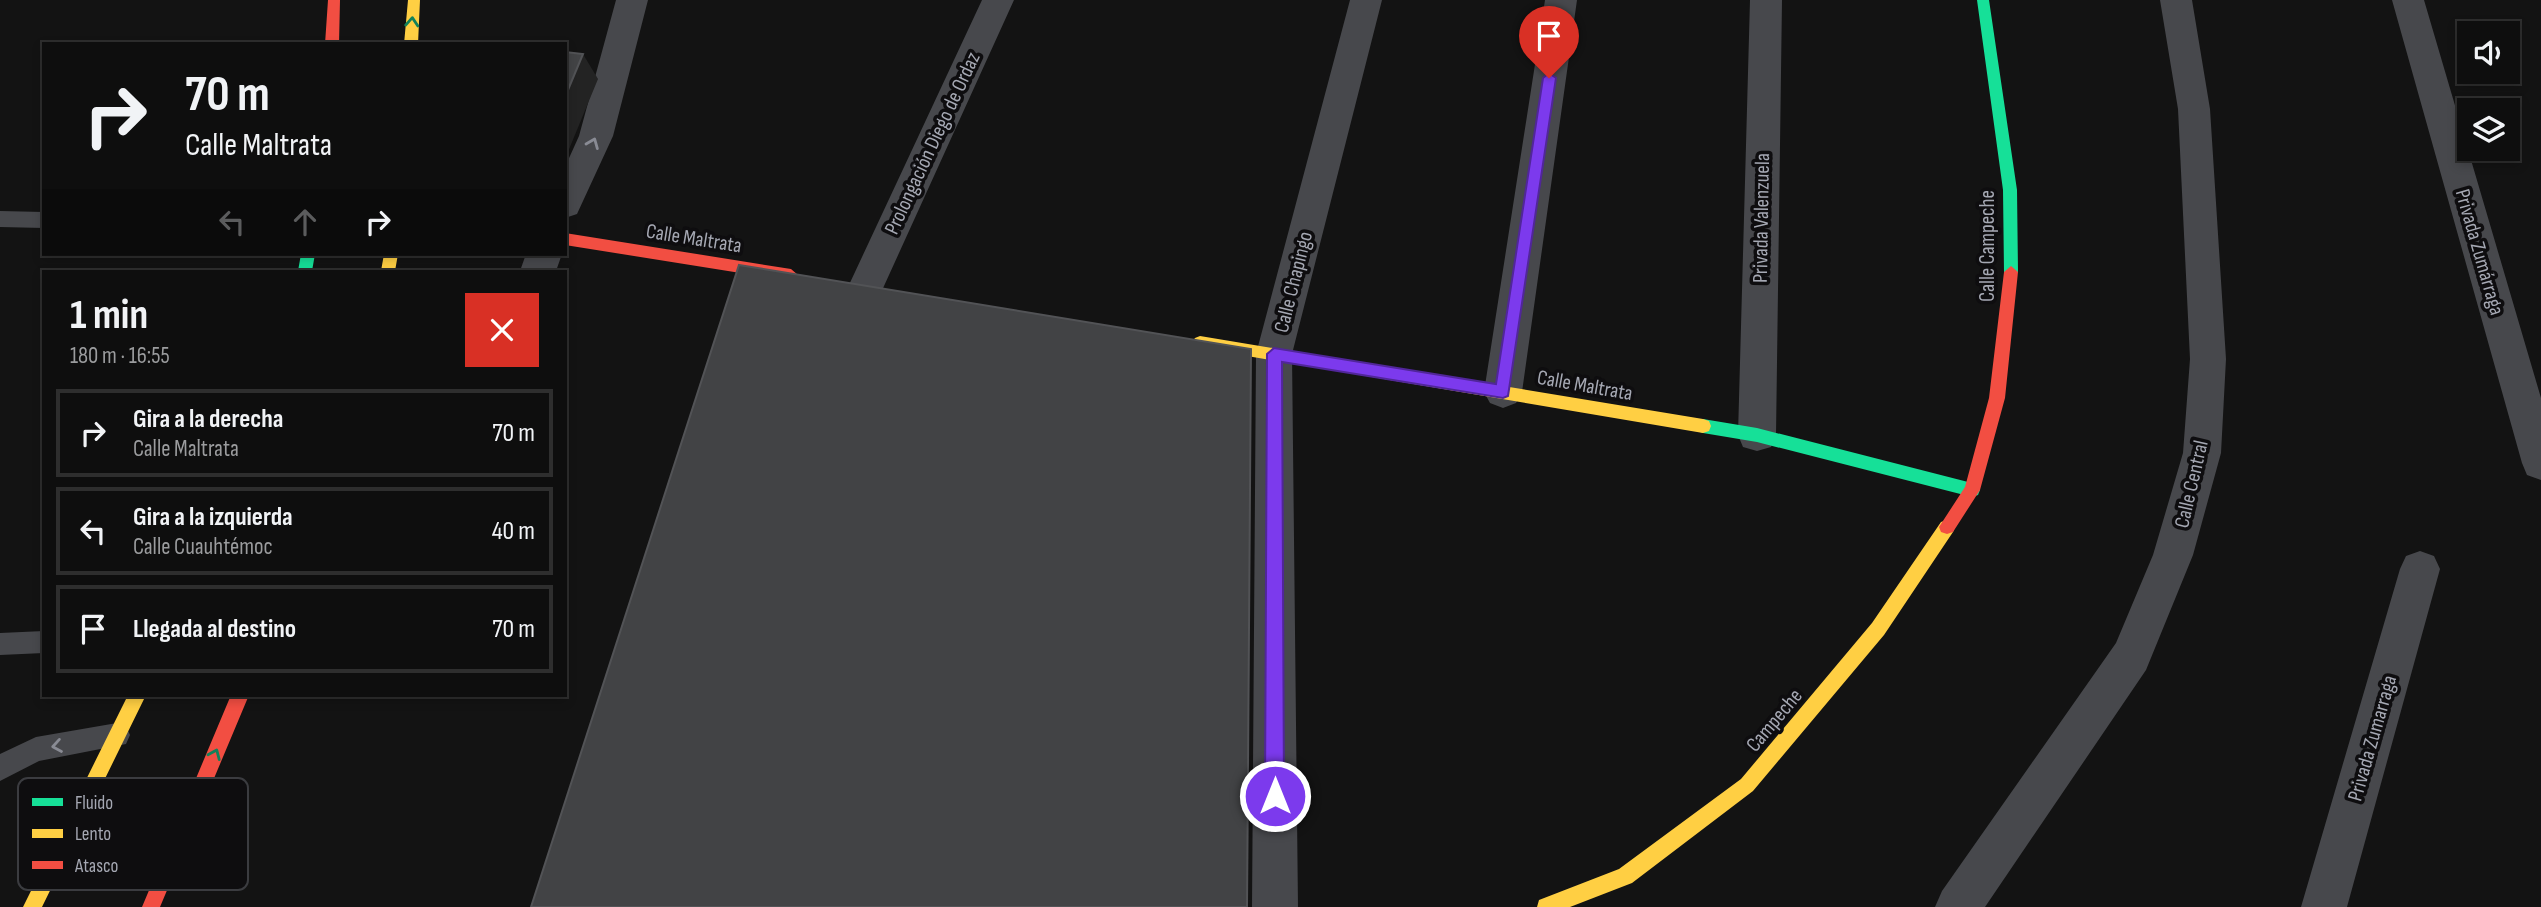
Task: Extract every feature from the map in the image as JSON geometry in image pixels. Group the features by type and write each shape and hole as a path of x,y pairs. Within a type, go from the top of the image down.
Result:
{"street":[{"path":"332,42 334,0"},
{"path":"411,42 414,0"},
{"path":"567,201 596,136 632,0"},
{"name":"Prolongación Diego de Ordaz","path":"866,287 998,0"},
{"name":"Calle Chapingo","path":"1275,907 1274,354 1366,0"},
{"path":"1503,392 1561,0"},
{"name":"Privada Valenzuela","path":"1756,435 1766,0"},
{"name":"Calle Campeche","path":"1972,490 1997,398 2011,287 2010,190 1983,0"},
{"name":"Calle Central","path":"1958,907 2131,656 2173,555 2202,453 2208,359 2194,109 2176,0"},
{"name":"Privada Zumárraga","path":"2408,0 2541,463"},
{"name":"Calle Maltrata","path":"567,239 811,278"},
{"name":"Calle Maltrata","path":"1179,338 1756,435 1972,490"},
{"name":"Campeche","path":"1546,907 1626,876 1747,785 1878,629 1972,490"},
{"name":"Privada Zumarraga","path":"2324,907 2420,569"},
{"path":"96,778 136,697"},
{"path":"205,778 239,697"},
{"path":"32,907 40,890"},
{"path":"151,907 158,890"}],"lane":[{"path":"0,219 42,220"},
{"path":"0,644 42,642"},
{"path":"0,768 36,749 117,735"}],"building":[{"path":"567,52 583,54 567,92"},
{"path":"739,265 1251,349 1247,907 531,907"}],"traffic: fast":[{"path":"1983,0 2010,190 2011,272"},
{"path":"305,270 308,256"},
{"path":"1703,426 1757,435 1972,490"}],"traffic: slow":[{"path":"411,42 414,0"},
{"path":"388,270 391,256"},
{"path":"1200,342 1703,426"},
{"path":"1546,907 1625,876 1747,785 1878,629 1947,527"},
{"path":"96,778 136,697"},
{"path":"32,907 40,890"}],"traffic: jam":[{"path":"332,42 334,0"},
{"path":"567,239 791,275"},
{"path":"1947,527 1972,490 1997,398 2011,272"},
{"path":"205,778 239,697"},
{"path":"151,907 158,890"}],"route":[{"path":"1275,796 1274,354 1503,392 1549,78"}]}
